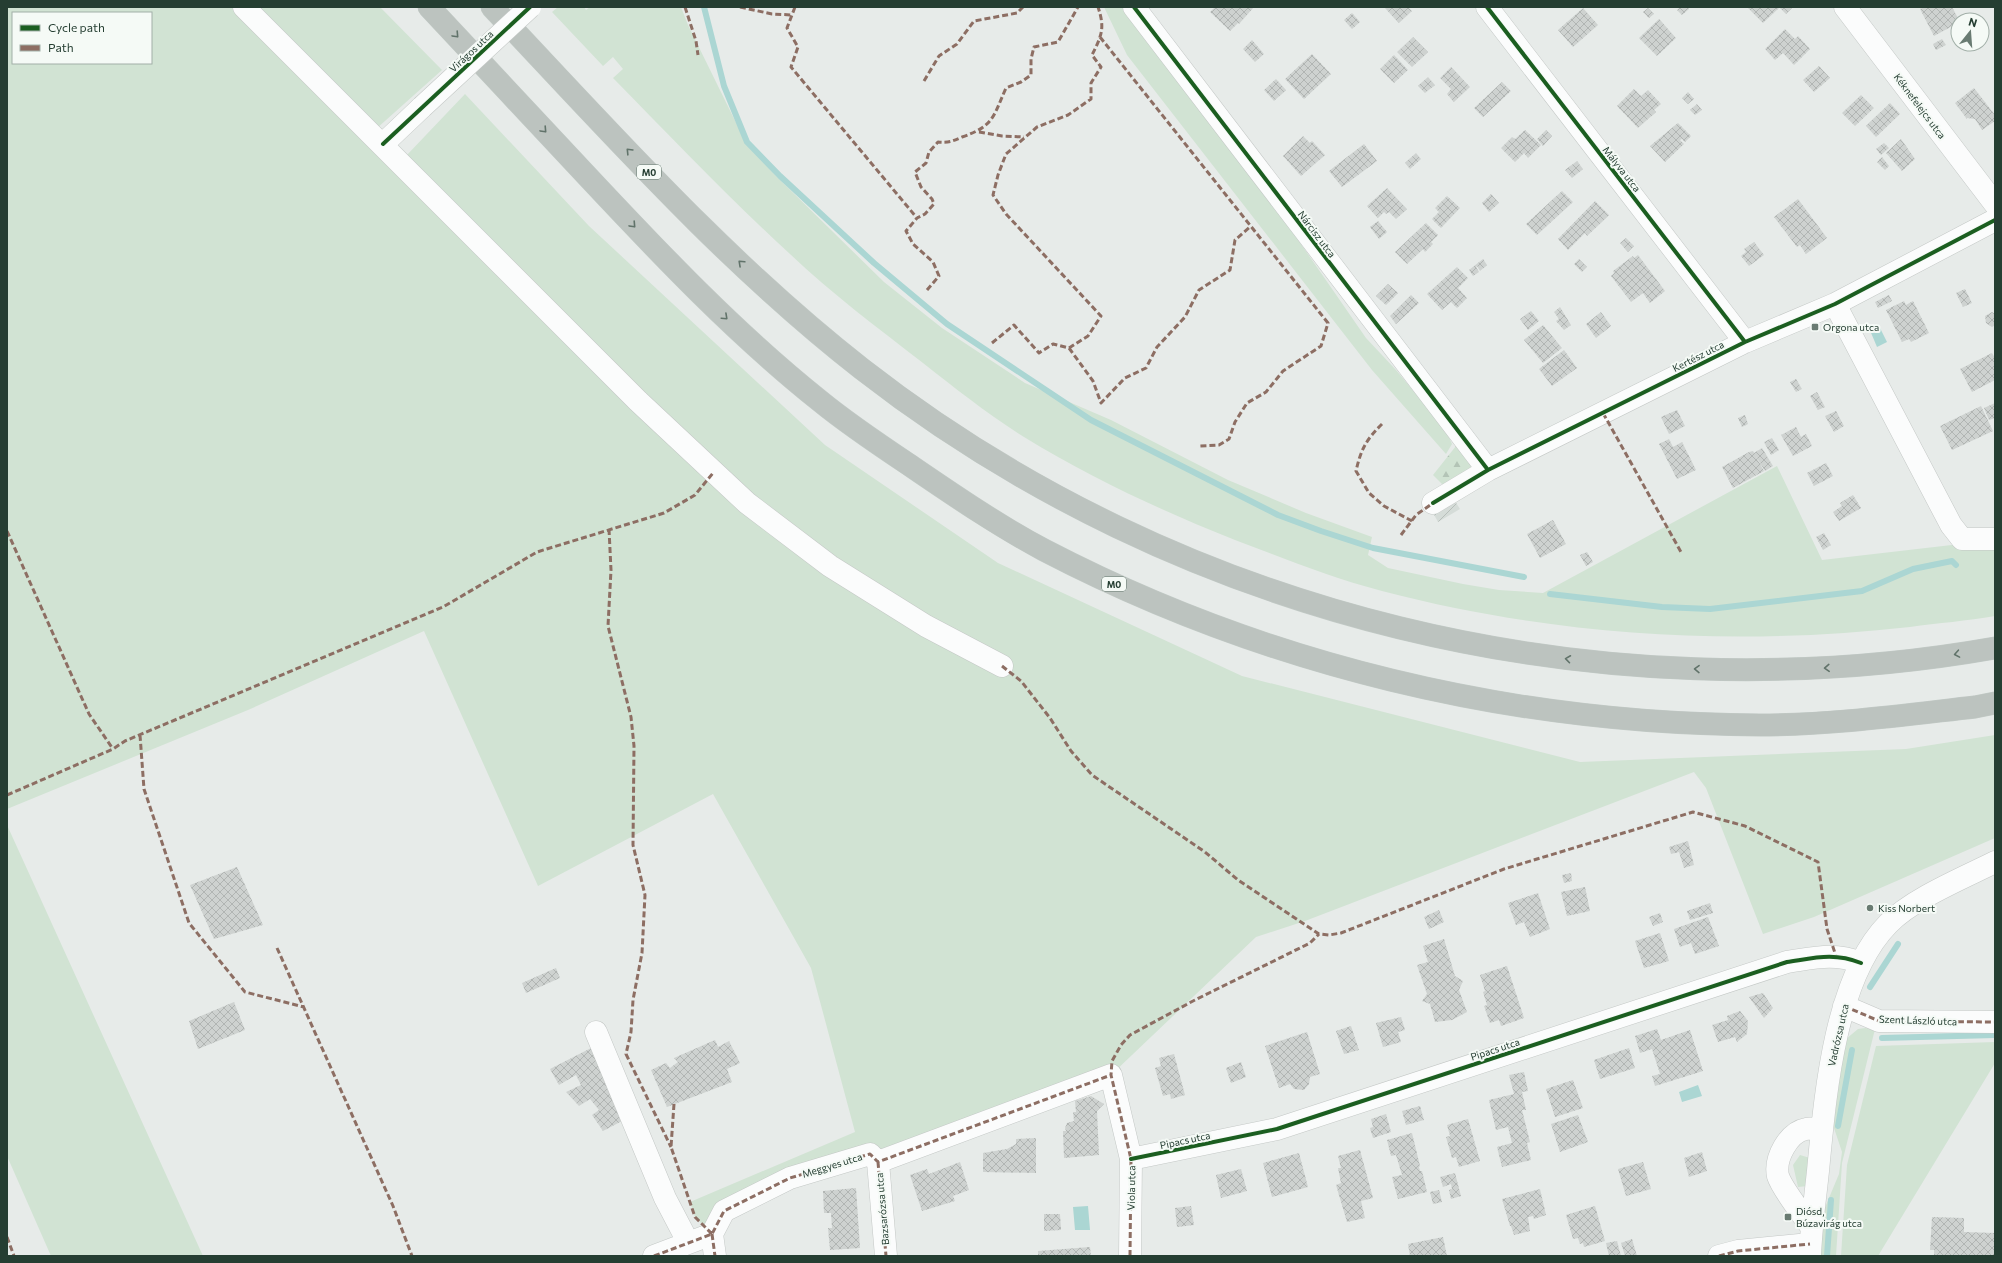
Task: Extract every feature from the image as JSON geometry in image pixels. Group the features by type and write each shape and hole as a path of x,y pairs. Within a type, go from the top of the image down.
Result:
{"highway":[{"name":"M0","path":"429,7 677,272 766,355 820,402 867,436 994,521 1043,549 1112,583 1224,630 1287,652 1359,673 1481,700 1538,708 1690,724 1766,725 1841,722 1975,707 1995,703"},
{"name":"M0","path":"492,7 708,233 817,332 864,370 964,440 1030,480 1082,509 1176,554 1271,590 1331,610 1384,624 1514,652 1586,662 1664,668 1802,670 1898,663 1995,648"},
{"path":"512,7 533,50"}],"street":[{"path":"244,7 638,400 747,503 830,566 926,626 1002,666"},
{"name":"Virágos utca","path":"383,144 530,7"},
{"name":"Nárcisz utca","path":"1134,7 1488,470"},
{"name":"Mályva utca","path":"1487,7 1745,342"},
{"name":"Kéknefelejcs utca","path":"1845,7 1995,204"},
{"name":"Kertész utca","path":"1433,502 1488,470 1745,342 1835,304 1995,220"},
{"path":"1835,304 1951,525 1962,539 1995,539"},
{"name":"Vadrózsa utca","path":"1811,1242 1822,1130 1836,1040 1844,1006 1861,963 1888,924 1935,892 1995,862"},
{"name":"Pipacs utca","path":"1131,1159 1277,1129 1787,962 1825,956 1845,957 1861,963"},
{"name":"Szent László utca","path":"1844,1006 1879,1021 1995,1022"},
{"path":"596,1032 665,1198 688,1242"},
{"name":"Viola utca","path":"1112,1075 1131,1159 1130,1256"},
{"name":"Meggyes utca","path":"712,1234 724,1211 790,1178 870,1154 878,1162 1112,1075"},
{"path":"1719,1256 1738,1250 1811,1242 1778,1176 1778,1164 1785,1146 1798,1132 1807,1128 1822,1130"},
{"name":"Bazsarózsa utca","path":"878,1162 886,1256"},
{"path":"654,1256 712,1234 715,1256"}],"shaded area":[{"path":"1453,498 1460,509 1438,522 1432,511"}],"green space":[{"path":"7,7 380,7 442,70 376,129 406,156 465,94 589,226 825,445 998,563 1242,676 1580,762 1906,749 1995,735 1995,838 1814,917 1763,934 1706,788 1694,772 1305,921 1256,937 1111,1075 870,1154 724,1211 712,1234 695,1217 690,1202 855,1132 811,968 713,794 538,886 424,631 248,710 7,809"},
{"path":"558,7 584,7 586,10 590,7 681,7 688,25 745,141 776,176 884,282 942,328 1025,383 1111,420 1228,480 1306,513 1372,537 1368,555 1388,568 1499,590 1543,593 1777,466 1822,560 1995,540 1995,616 1910,627 1844,633 1777,636 1711,636 1644,633 1578,627 1512,618 1447,606 1382,591 1308,567 1208,529 1101,480 1024,437 973,402 855,310 806,269 767,233 678,145 613,78 623,69 613,57 603,66 552,12"},
{"path":"1104,7 1124,7 1285,221 1366,338 1396,370 1445,429 1452,444 1446,454 1372,370 1127,55"},
{"path":"1456,446 1474,469 1449,491 1433,475"},
{"path":"7,825 203,1256 51,1256 7,1156"},
{"path":"1858,1029 1875,1029 1842,1163 1836,1256 1819,1256 1821,1217 1839,1174 1842,1152 1831,1119 1846,1039"},
{"path":"1995,1042 1995,1063 1878,1256 1841,1256 1847,1165 1876,1046"},
{"path":"1800,1155 1810,1158 1808,1186 1798,1187 1793,1165"}],"water":[{"path":"1878,324 1887,342 1877,347 1869,328"},
{"path":"1698,1085 1702,1096 1682,1102 1679,1092"},
{"path":"1088,1206 1090,1230 1075,1230 1073,1207"}],"building":[{"path":"1215,7 1254,7 1239,24 1238,23 1230,31 1210,12"},
{"path":"1384,7 1408,7 1412,11 1399,23"},
{"path":"1680,7 1687,7 1689,9 1682,15 1677,10"},
{"path":"1747,7 1778,7 1779,8 1763,23"},
{"path":"1779,7 1793,7 1786,14"},
{"path":"1924,7 1952,7 1955,12 1950,12 1950,27 1934,36 1920,9"},
{"path":"1583,8 1598,25 1573,47 1558,30"},
{"path":"1648,8 1654,14 1649,18 1643,12"},
{"path":"1352,13 1360,22 1352,29 1344,20"},
{"path":"1659,19 1676,38 1657,56 1639,38"},
{"path":"1785,29 1795,39 1798,36 1810,49 1794,65 1783,53 1775,60 1765,49"},
{"path":"1413,37 1428,52 1412,67 1397,52"},
{"path":"1942,39 1946,45 1936,50 1933,44"},
{"path":"1252,40 1264,54 1255,62 1243,49"},
{"path":"1312,54 1331,74 1304,99 1285,79"},
{"path":"1394,55 1408,70 1394,83 1380,69"},
{"path":"1819,66 1830,78 1814,92 1803,80"},
{"path":"1451,67 1470,87 1454,102 1447,94 1451,89 1440,78"},
{"path":"1428,77 1435,85 1425,93 1418,86"},
{"path":"1276,79 1286,90 1274,101 1264,90"},
{"path":"1502,82 1511,91 1483,117 1474,108"},
{"path":"1974,88 1995,115 1995,121 1982,130 1975,119 1967,119 1955,103"},
{"path":"1634,89 1641,96 1648,90 1661,104 1654,110 1656,112 1638,128 1617,106"},
{"path":"1688,92 1694,99 1688,104 1682,98"},
{"path":"1861,95 1874,108 1855,126 1842,113"},
{"path":"1890,103 1900,114 1876,137 1866,126"},
{"path":"1697,104 1702,110 1695,115 1690,110"},
{"path":"1678,123 1691,136 1685,142 1682,139 1680,140 1684,144 1665,162 1650,146"},
{"path":"1525,130 1541,145 1528,158 1524,153 1515,162 1501,148 1512,137 1515,139"},
{"path":"1546,130 1552,136 1543,146 1537,139"},
{"path":"1303,136 1310,143 1312,141 1325,155 1301,176 1283,156"},
{"path":"1901,139 1915,159 1902,171 1886,153"},
{"path":"1884,143 1889,148 1881,155 1876,149"},
{"path":"1364,144 1377,161 1342,187 1329,171"},
{"path":"1416,153 1421,159 1410,169 1405,163"},
{"path":"1882,157 1889,166 1885,170 1877,162"},
{"path":"1577,161 1583,169 1572,178 1565,170"},
{"path":"1387,188 1407,209 1396,219 1389,212 1386,214 1384,212 1378,218 1367,206"},
{"path":"1562,191 1573,202 1537,235 1526,224"},
{"path":"1491,194 1499,203 1489,212 1482,203"},
{"path":"1447,196 1460,208 1441,228 1432,219 1439,212 1435,208"},
{"path":"1798,199 1827,238 1806,254 1800,245 1797,247 1774,217"},
{"path":"1595,201 1609,215 1587,236 1585,233 1568,250 1558,239"},
{"path":"1378,221 1387,232 1379,239 1370,227"},
{"path":"1426,223 1438,235 1431,242 1433,244 1425,252 1423,249 1407,264 1395,252"},
{"path":"1626,238 1634,246 1628,252 1620,243"},
{"path":"1754,242 1764,255 1749,266 1741,256 1746,252 1744,249"},
{"path":"1638,255 1665,291 1650,303 1643,293 1631,302 1611,276 1614,273 1613,271 1633,256 1634,258"},
{"path":"1483,259 1487,265 1480,271 1477,266 1476,267 1479,272 1473,276 1469,270"},
{"path":"1579,259 1587,267 1582,272 1574,264"},
{"path":"1457,267 1468,278 1458,288 1467,298 1457,308 1451,302 1442,310 1427,294"},
{"path":"1388,284 1398,293 1386,305 1376,296"},
{"path":"1965,289 1972,303 1963,307 1956,293"},
{"path":"1411,295 1419,303 1396,324 1390,316"},
{"path":"1889,295 1892,301 1878,308 1875,302"},
{"path":"1904,301 1906,305 1913,301 1929,333 1911,342 1909,339 1902,342 1886,310"},
{"path":"1560,307 1571,325 1564,330 1556,321 1559,319 1554,312"},
{"path":"1531,311 1539,321 1528,330 1520,319"},
{"path":"1601,312 1611,326 1596,338 1586,324"},
{"path":"1992,312 1995,314 1995,325 1992,327 1986,323 1985,316"},
{"path":"1543,325 1562,348 1543,363 1524,340"},
{"path":"1564,350 1577,368 1552,386 1539,369"},
{"path":"1992,353 1995,358 1995,380 1972,392 1960,369"},
{"path":"1796,379 1802,389 1796,392 1790,382"},
{"path":"1817,392 1825,407 1818,410 1810,396"},
{"path":"1995,403 1995,418 1989,420 1984,408"},
{"path":"1981,406 1993,431 1952,450 1940,426"},
{"path":"1677,410 1685,426 1669,434 1661,417"},
{"path":"1836,411 1844,426 1834,432 1825,416"},
{"path":"1745,415 1748,424 1742,427 1738,418"},
{"path":"1796,427 1801,437 1806,434 1812,446 1793,456 1781,435"},
{"path":"1772,438 1779,450 1771,455 1764,442"},
{"path":"1669,439 1673,447 1682,442 1696,470 1677,479 1659,444"},
{"path":"1762,448 1773,466 1765,471 1754,453"},
{"path":"1753,451 1764,471 1733,488 1722,467"},
{"path":"1826,463 1833,476 1814,486 1807,473"},
{"path":"1853,495 1861,508 1839,521 1833,512 1842,506 1840,503"},
{"path":"1553,520 1566,544 1540,558 1527,534"},
{"path":"1824,533 1831,545 1823,550 1816,537"},
{"path":"1587,552 1593,562 1586,566 1580,555"},
{"path":"1688,841 1694,865 1684,868 1679,852 1671,854 1669,847"},
{"path":"237,867 263,925 214,939 190,885"},
{"path":"1571,873 1572,881 1564,883 1562,875"},
{"path":"1585,887 1590,911 1567,916 1561,892"},
{"path":"1538,893 1550,929 1530,937 1524,922 1516,925 1508,903"},
{"path":"1710,903 1713,913 1690,920 1687,911"},
{"path":"1439,910 1444,922 1429,929 1424,917"},
{"path":"1660,913 1663,922 1653,926 1649,917"},
{"path":"1708,917 1719,946 1695,954 1691,943 1680,947 1674,929"},
{"path":"1660,933 1669,961 1644,968 1635,941"},
{"path":"1444,939 1455,976 1463,981 1459,990 1467,1012 1452,1020 1435,1022 1430,1004 1422,1001 1427,994 1417,965 1428,962 1423,946"},
{"path":"1507,966 1524,1018 1501,1026 1499,1020 1490,1023 1484,1006 1487,1005 1483,992 1485,991 1480,975"},
{"path":"556,968 560,978 526,993 522,983"},
{"path":"1763,993 1773,1008 1764,1018 1749,997"},
{"path":"234,1002 245,1030 198,1049 189,1021"},
{"path":"1740,1011 1748,1021 1747,1034 1737,1042 1735,1037 1718,1042 1712,1025 1728,1020 1727,1016"},
{"path":"1401,1017 1405,1030 1398,1032 1401,1042 1383,1047 1376,1023"},
{"path":"1351,1026 1359,1050 1344,1054 1336,1031"},
{"path":"1657,1029 1661,1040 1690,1030 1703,1071 1655,1086 1652,1076 1660,1074 1652,1049 1640,1053 1635,1036"},
{"path":"1307,1032 1320,1074 1310,1077 1309,1084 1304,1090 1294,1089 1290,1084 1279,1088 1265,1046"},
{"path":"715,1040 718,1047 729,1041 740,1063 727,1069 732,1082 667,1107 651,1070 666,1063 670,1068 678,1062 674,1058"},
{"path":"593,1047 624,1120 603,1131 592,1115 599,1110 590,1099 579,1106 566,1092 581,1085 576,1075 559,1085 550,1069"},
{"path":"1629,1048 1635,1068 1600,1079 1594,1060"},
{"path":"1174,1054 1185,1095 1171,1099 1170,1094 1163,1096 1155,1068 1161,1066 1159,1058"},
{"path":"1241,1062 1246,1077 1231,1083 1226,1068"},
{"path":"1524,1072 1528,1091 1522,1092 1526,1110 1522,1110 1530,1142 1527,1143 1531,1160 1502,1167 1497,1147 1512,1143 1508,1127 1496,1130 1489,1100 1514,1094 1509,1075"},
{"path":"1573,1080 1583,1108 1555,1117 1546,1089"},
{"path":"1091,1096 1104,1104 1097,1111 1099,1155 1064,1158 1063,1131 1066,1131 1065,1128 1067,1123 1074,1121 1073,1112 1076,1112 1075,1101"},
{"path":"1420,1106 1424,1120 1406,1125 1402,1111"},
{"path":"1386,1114 1391,1132 1373,1138 1370,1128 1373,1127 1371,1119"},
{"path":"1578,1115 1588,1142 1560,1152 1551,1124"},
{"path":"1468,1119 1480,1161 1459,1167 1456,1157 1452,1158 1446,1137 1450,1136 1447,1125"},
{"path":"1412,1133 1420,1171 1422,1171 1427,1192 1398,1199 1392,1177 1402,1175 1396,1155 1391,1156 1387,1140"},
{"path":"1036,1138 1036,1173 983,1172 983,1153 1007,1149 1016,1144 1016,1139"},
{"path":"1360,1150 1373,1198 1361,1201 1365,1218 1347,1222 1336,1185 1341,1183 1338,1168 1341,1168 1338,1156"},
{"path":"1702,1152 1707,1171 1689,1177 1684,1158"},
{"path":"1299,1153 1308,1187 1272,1197 1263,1163"},
{"path":"960,1162 969,1190 953,1196 955,1201 922,1211 910,1175 927,1169 929,1174"},
{"path":"1643,1162 1651,1189 1626,1196 1618,1169"},
{"path":"1241,1169 1247,1191 1221,1198 1216,1175"},
{"path":"1455,1173 1461,1196 1451,1199 1449,1190 1452,1189 1451,1184 1443,1187 1440,1177"},
{"path":"856,1188 860,1248 830,1250 828,1228 832,1228 831,1213 824,1213 823,1191"},
{"path":"1540,1189 1546,1215 1534,1219 1533,1216 1528,1217 1530,1231 1514,1235 1502,1199"},
{"path":"1439,1190 1442,1202 1433,1204 1430,1192"},
{"path":"1191,1206 1194,1225 1177,1227 1175,1208"},
{"path":"1595,1206 1605,1241 1584,1247 1583,1243 1580,1244 1578,1238 1573,1239 1566,1215"},
{"path":"1044,1214 1060,1214 1061,1230 1044,1231"},
{"path":"1932,1217 1964,1218 1964,1232 1995,1233 1995,1256 1934,1256 1934,1250 1930,1250"},
{"path":"1443,1237 1447,1256 1410,1256 1408,1244"},
{"path":"1632,1239 1637,1256 1625,1256 1621,1243"},
{"path":"1617,1241 1621,1256 1609,1256 1606,1243"},
{"path":"1090,1247 1091,1256 1038,1256 1038,1251"}],"waterway":[{"path":"704,7 724,86 747,142 780,176 874,263 947,324 1091,420 1278,515 1373,548 1524,577"},
{"path":"1550,594 1662,607 1710,609 1862,591 1913,569 1952,561 1956,565"},
{"path":"1870,987 1898,944"},
{"path":"1882,1038 1995,1035"},
{"path":"1838,1126 1852,1050"},
{"path":"1827,1256 1831,1200"}],"marked path":[{"path":"685,7 696,41 698,55"},
{"path":"740,7 772,14 792,15"},
{"path":"795,7 787,28 798,47 791,67 917,218"},
{"path":"924,81 939,56 957,44 974,21 1017,13 1023,7"},
{"path":"927,290 939,276 933,262 913,244 906,231 917,218 925,214 934,204 932,199 921,187 915,172 926,163 929,152 938,142 953,141 973,133 987,124 995,113 1006,88 1021,82 1031,75 1031,59 1034,47 1058,42 1078,7"},
{"path":"992,343 1014,325 1039,353 1053,344 1069,348 1088,336 1101,316 1006,214 993,195 998,175 1006,154 1037,127 1068,115 1091,99 1091,83 1101,67 1092,55 1100,37 1102,26 1098,7"},
{"path":"1100,37 1328,323 1321,346 1283,371 1266,392 1247,403 1235,422 1229,439 1219,445 1199,446"},
{"path":"979,132 1002,136 1024,137"},
{"path":"1069,348 1093,381 1101,403 1125,378 1146,368 1157,347 1185,317 1199,290 1230,270 1235,240 1251,226"},
{"path":"1603,413 1681,552"},
{"path":"1382,424 1365,445 1356,471 1369,493 1384,506 1412,521"},
{"path":"7,795 113,749 125,741 443,607 537,552 664,513 695,495 713,473"},
{"path":"1401,535 1416,515 1433,503"},
{"path":"609,529 611,570 608,626 631,717 634,746 633,845 645,895 642,953 633,1000 631,1032 626,1054 671,1147"},
{"path":"7,531 89,714 113,749"},
{"path":"1002,666 1021,681 1050,718 1071,751 1092,775 1205,852 1238,880 1319,934 1329,935 1341,933 1504,869 1693,812 1745,826 1818,862 1827,929 1836,956"},
{"path":"140,735 144,789 189,923 245,992 304,1007"},
{"path":"1130,1256 1131,1159 1111,1075 1112,1061 1121,1045 1130,1035 1193,1001 1310,943 1319,934"},
{"path":"277,948 393,1206 412,1256"},
{"path":"1844,1006 1879,1021 1995,1022"},
{"path":"654,1256 712,1234 724,1211 790,1178 870,1154 878,1162 1111,1075"},
{"path":"674,1104 671,1147 695,1217 712,1234"},
{"path":"878,1162 886,1256"},
{"path":"712,1234 715,1256"},
{"path":"7,1237 14,1256"},
{"path":"1719,1256 1738,1251 1810,1244"}],"cycle path":[{"path":"383,144 530,7"},
{"path":"1134,7 1488,470"},
{"path":"1487,7 1745,342"},
{"path":"1433,503 1488,470 1745,342 1835,304 1995,220"},
{"path":"1131,1159 1277,1129 1787,962 1833,957 1861,963"}],"place":[{"name":"Orgona utca","path":"1815,327"},
{"name":"Kiss Norbert","path":"1870,908"},
{"name":"Diósd, Búzavirág utca","path":"1788,1217"}]}
